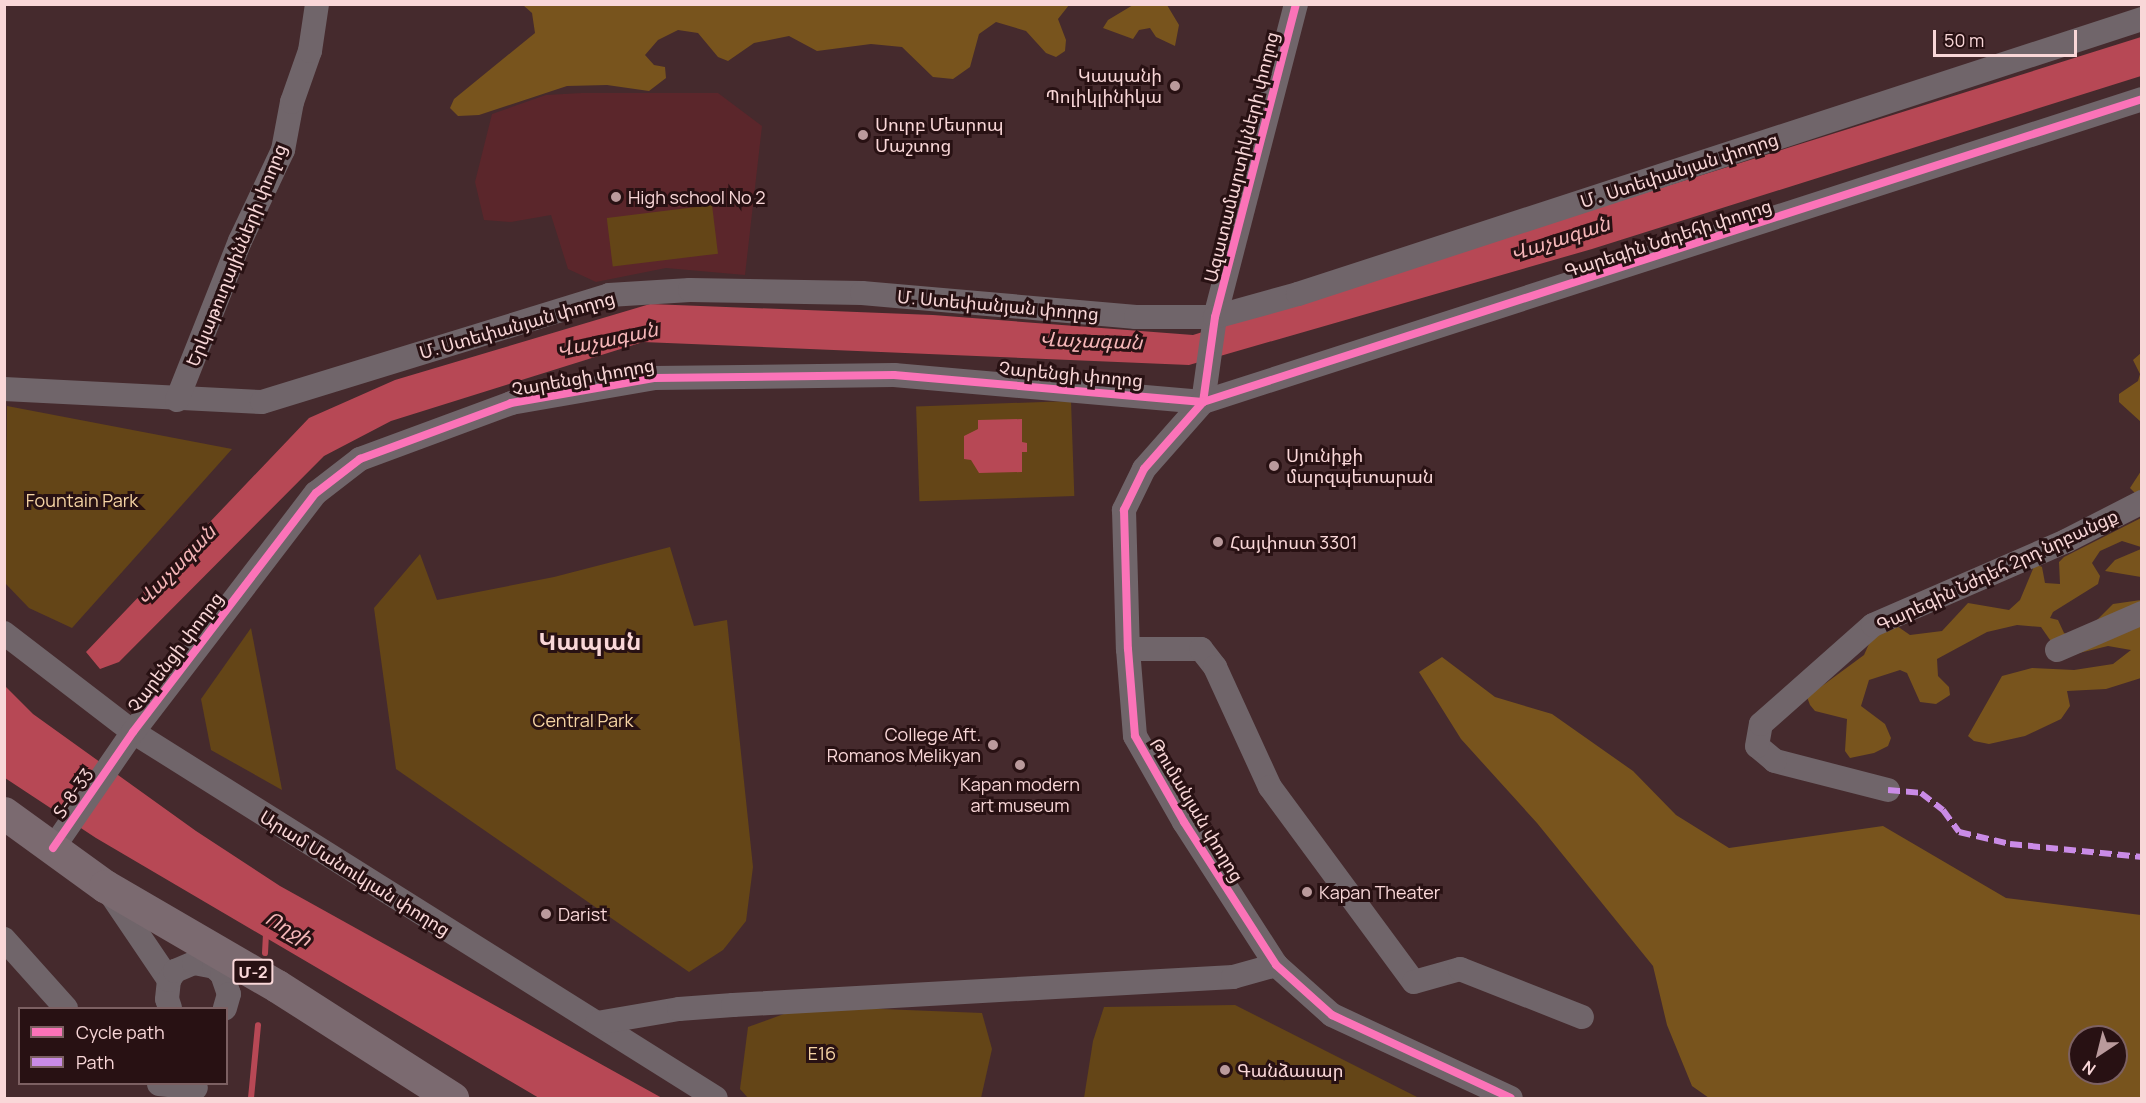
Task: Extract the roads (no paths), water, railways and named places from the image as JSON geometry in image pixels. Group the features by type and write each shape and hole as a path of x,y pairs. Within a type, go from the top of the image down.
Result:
{"highway":[{"name":"Մ-2","path":"4,813 58,841 105,886 278,986 452,1098"}],"street":[{"name":"Երկաթուղայինների փողոց","path":"177,400 240,241 283,150 292,102 310,51 317,4"},
{"name":"Ազատամարտիկների փողոց","path":"1203,402 1215,317 1296,4"},
{"name":"Մ․ Ստեփանյան փողոց","path":"1215,317 1298,294 2142,19"},
{"name":"Գարեգին Նժդեհի փողոց","path":"1203,402 2142,99"},
{"name":"Մ. Ստեփանյան փողոց","path":"4,389 177,400 262,402 609,294 690,290 862,293 1136,317 1215,317"},
{"name":"Չարենցի փողոց","path":"118,755 133,732 316,493 360,459 512,403 654,378 883,375 929,376 1203,402"},
{"name":"Թումանյան փողոց","path":"1203,402 1144,469 1124,510 1128,649 1135,736 1184,822 1276,965 1332,1015 1511,1098"},
{"name":"Գարեգին Նժդեհ 2րդ նրբանցք","path":"1888,790 1774,761 1757,746 1761,724 1873,625 2066,541 2142,502"},
{"path":"2058,650 2142,613"},
{"name":"Արամ Մանուկյան փողոց","path":"4,633 133,732 716,1098"},
{"path":"1128,649 1201,649 1215,667 1269,787 1414,982 1460,969 1582,1017"},
{"name":"Տ-8-33","path":"58,841 118,755"},
{"path":"105,886 169,980"},
{"path":"4,939 65,1007"},
{"path":"170,1007 166,999 169,980 184,965 194,963 214,967 227,983 226,1006"},
{"path":"597,1023 679,1009 733,1005 1233,977 1276,965"},
{"path":"226,1006 242,993 278,986"},
{"path":"170,1085 197,1090"}],"water":[{"name":"Վաչագան","path":"2141,37 2141,76 1592,249 1189,365 643,342 391,421 324,456 119,662 100,669 86,652 309,418 395,380 650,304 933,315 1193,335"},
{"path":"1022,419 1022,442 1027,443 1027,452 1022,452 1022,472 979,473 971,460 964,459 964,436 978,429 978,420"},
{"name":"Ողջի","path":"4,685 33,714 196,831 280,886 662,1098 539,1098 96,838 5,778"}],"waterway":[{"name":"Ողջի","path":"265,953 266,933"},
{"path":"251,1098 258,1025"}],"place":[{"name":"Կապանի Պոլիկլինիկա","path":"1175,86"},
{"name":"Սուրբ Մեսրոպ Մաշտոց","path":"863,135"},
{"name":"High school No 2","path":"616,197"},
{"name":"Սյունիքի մարզպետարան","path":"1274,466"},
{"name":"Հայփոստ 3301","path":"1218,542"},
{"name":"College Aft. Romanos Melikyan","path":"993,745"},
{"name":"Kapan modern art museum","path":"1020,765"},
{"name":"Kapan Theater","path":"1307,892"},
{"name":"Darist","path":"546,914"},
{"name":"Գանձասար","path":"1225,1070"}],"district":[{"name":"Կապան","path":"590,641"}],"park label":[{"name":"Fountain Park","path":"82,500"},
{"name":"Central Park","path":"583,720"},
{"name":"E16","path":"822,1053"}]}
